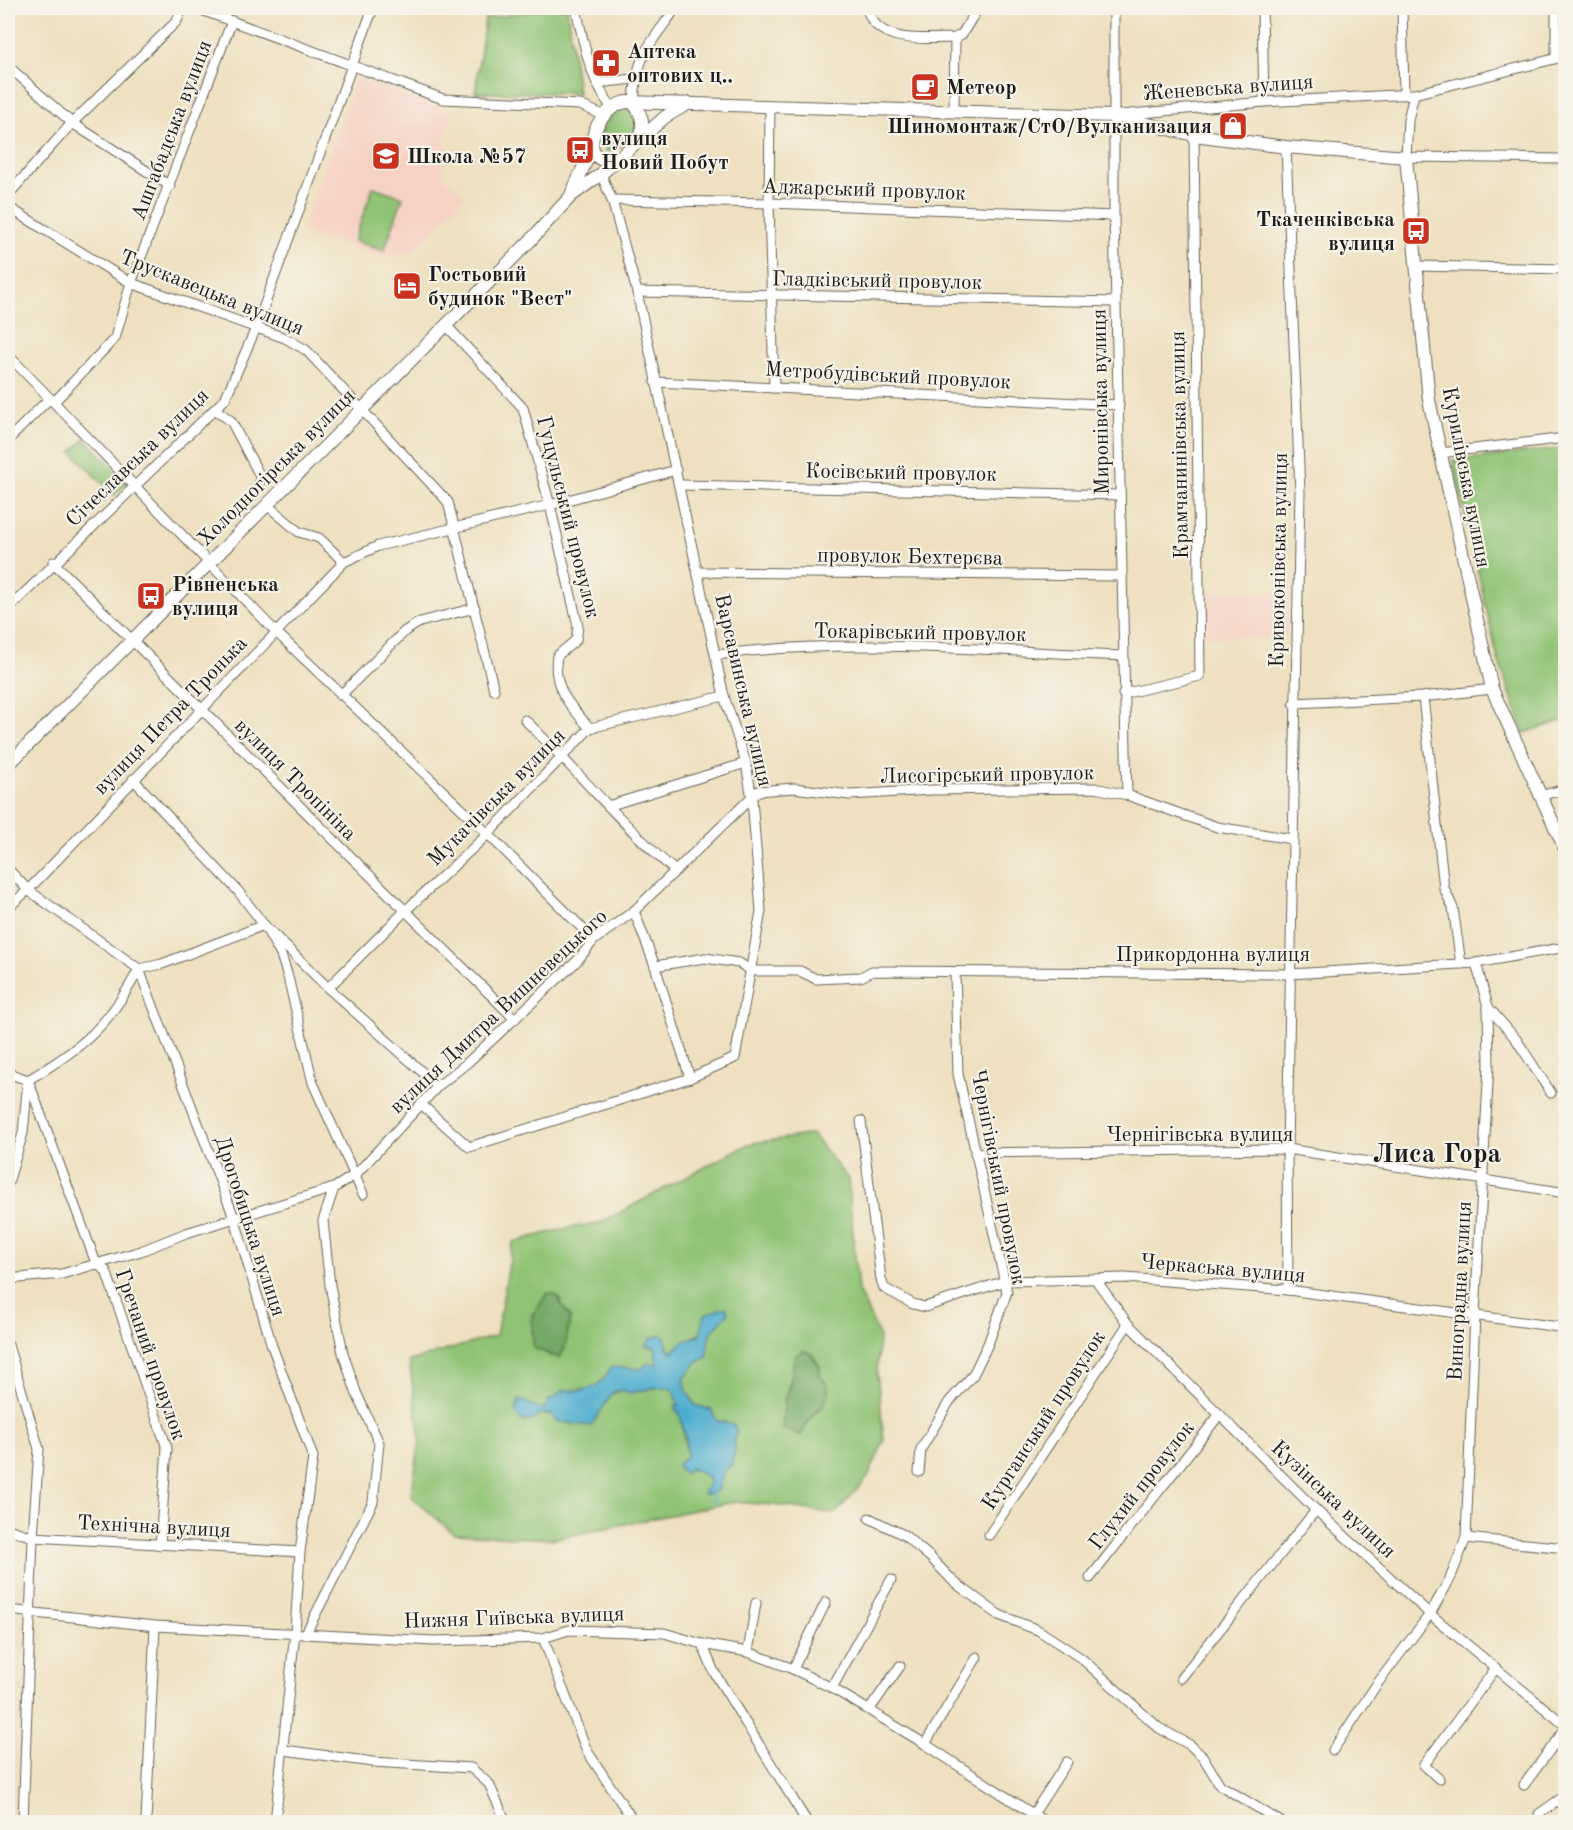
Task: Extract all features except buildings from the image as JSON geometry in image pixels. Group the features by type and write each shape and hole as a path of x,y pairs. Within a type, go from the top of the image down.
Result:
{"main road":[{"path":"641,136 643,124 641,113 634,104 626,102 607,111 594,129 592,148 604,161 615,162 641,136 665,117 690,102"},
{"name":"Женевська вулиця","path":"634,104 690,102 1114,116"},
{"path":"1114,116 1194,135 1286,147 1406,157"},
{"name":"Холодногірська вулиця","path":"571,196 592,148"},
{"name":"Курилівська вулиця","path":"1406,157 1430,400 1492,689 1566,851"},
{"name":"Холодногірська вулиця","path":"8,765 208,562 364,409 571,196 615,162"}],"street":[{"path":"8,195 72,123 177,21 182,8"},
{"path":"196,8 219,11 232,21 454,101 580,105 607,111"},
{"name":"Січеславська вулиця","path":"8,609 133,485 216,410 236,378 373,8"},
{"path":"576,8 584,45 607,111"},
{"path":"634,104 634,79 638,63 676,8"},
{"path":"867,8 878,25 891,35 956,38 962,34 978,8"},
{"name":"Миронівська вулиця","path":"1114,8 1114,216 1127,795"},
{"path":"1262,8 1264,102"},
{"name":"Курилівська вулиця","path":"1402,8 1409,95 1414,103 1408,120 1406,157"},
{"path":"1556,8 1561,57"},
{"name":"Ашгабадська вулиця","path":"8,440 115,338 131,283 232,21"},
{"path":"954,110 956,38"},
{"name":"Женевська вулиця","path":"1114,116 1264,102 1409,95 1561,57"},
{"path":"8,66 72,123 170,186"},
{"path":"597,83 634,79"},
{"path":"770,106 769,203 774,388"},
{"name":"Крамчанинівська вулиця","path":"1124,694 1200,676 1194,135"},
{"name":"Кривоконівська вулиця","path":"1286,147 1300,492 1294,703 1287,1149 1288,1290"},
{"path":"1406,157 1566,159"},
{"name":"Варсавинська вулиця","path":"421,1104 469,1147 690,1078 735,1058 752,971 760,911 752,799 746,763 724,696 637,292 612,200 601,174"},
{"name":"Аджарський провулок","path":"612,200 769,203 1114,216"},
{"name":"Трускавецька вулиця","path":"8,207 131,283 285,338 306,350 444,494 456,526 494,690"},
{"path":"1415,266 1566,269"},
{"name":"Гладківський провулок","path":"637,292 1116,302"},
{"name":"Гуцульський провулок","path":"446,325 523,408 550,505 578,626 576,640 557,656 556,679 564,700 590,728"},
{"path":"8,355 275,631 488,834 594,940"},
{"name":"Метробудівський провулок","path":"655,382 1119,405"},
{"path":"216,410 231,420 260,476 259,486"},
{"path":"1440,453 1566,438"},
{"name":"вулиця Петра Тронька","path":"8,908 28,890 275,631 344,562 378,546 550,505 676,470"},
{"name":"Косівський провулок","path":"680,485 1120,495"},
{"path":"267,504 299,532 319,538 344,562"},
{"name":"вулиця Тропініна","path":"53,562 404,912 515,1019"},
{"name":"провулок Бехтерєва","path":"699,572 1122,576"},
{"path":"341,695 405,631 420,622 475,608"},
{"name":"Токарівський провулок","path":"716,655 759,649 852,646 1123,656"},
{"path":"1294,703 1423,697 1492,689"},
{"name":"Мукачівська вулиця","path":"328,988 404,912 488,834 564,758 590,728 724,696"},
{"path":"1423,697 1444,888 1453,908 1461,964"},
{"path":"525,720 674,870"},
{"path":"608,806 746,763"},
{"path":"133,779 238,891 264,925 328,988 438,1086"},
{"name":"Лисогірський провулок","path":"752,799 758,791 794,788 850,795 931,790 1095,788 1127,795 1217,827 1292,839"},
{"path":"1539,796 1566,789"},
{"name":"вулиця Дмитра Вишневецького","path":"8,1279 62,1274 141,1251 186,1233 235,1220 334,1188 356,1174 438,1086 467,1063 577,961 594,940 633,911 752,799"},
{"path":"8,869 28,890 138,969 162,964 264,925"},
{"path":"633,911 655,966 690,1078"},
{"path":"264,925 285,966 313,1083 328,1120 356,1174 363,1194"},
{"name":"Прикордонна вулиця","path":"752,971 801,971 816,978 861,977 872,971 1290,975 1476,963 1566,947"},
{"path":"655,966 705,958 739,963 752,971"},
{"name":"Виноградна вулиця","path":"1333,1750 1377,1684 1430,1614 1450,1579 1466,1538 1475,1314 1489,1065 1488,1007 1476,963"},
{"path":"28,1080 90,1038 121,1002 138,969"},
{"name":"Дрогобицька вулиця","path":"138,969 235,1220 272,1346 313,1457 300,1552 295,1632 275,1822"},
{"name":"Чернігівський провулок","path":"919,1473 921,1449 936,1421 973,1375 988,1344 1007,1292 958,1074 956,973"},
{"path":"1488,1007 1516,1039 1551,1093"},
{"path":"8,1073 28,1080"},
{"path":"8,1183 23,1133 28,1080"},
{"name":"Гречаний провулок","path":"28,1080 96,1263 106,1271 167,1448 160,1545"},
{"name":"Черкаська вулиця","path":"861,1121 884,1288 898,1298 925,1306 1005,1281 1125,1278 1288,1290 1566,1328"},
{"name":"Чернігівська вулиця","path":"975,1154 1287,1149 1482,1182 1566,1193"},
{"path":"306,1633 374,1502 380,1443 356,1392 343,1353 330,1285 323,1221 334,1188"},
{"name":"Кузінська вулиця","path":"1096,1280 1128,1324 1316,1510 1430,1614 1566,1727"},
{"name":"Курганський провулок","path":"988,1535 1128,1324"},
{"path":"8,1345 39,1449 33,1538 23,1822"},
{"name":"Глухий провулок","path":"1090,1578 1220,1414"},
{"path":"1181,1678 1316,1510"},
{"path":"869,1518 904,1535 954,1582 999,1615 1022,1621 1082,1658 1159,1728 1190,1745 1203,1757 1220,1785 1281,1822"},
{"name":"Технічна вулиця","path":"8,1529 33,1538 300,1552"},
{"path":"1466,1538 1566,1548"},
{"path":"832,1688 891,1581"},
{"path":"793,1669 826,1602"},
{"path":"748,1652 756,1603"},
{"name":"Нижня Гиївська вулиця","path":"8,1610 155,1626 434,1641 543,1638 569,1630 608,1629 664,1633 702,1644 748,1652 793,1669 832,1688 870,1709 1045,1822"},
{"path":"146,1822 155,1626"},
{"path":"543,1638 587,1751 634,1822"},
{"path":"702,1644 714,1672 807,1822"},
{"path":"925,1744 977,1657"},
{"path":"870,1709 900,1666"},
{"path":"1439,1779 1424,1764 1496,1668"},
{"path":"1524,1785 1566,1727"},
{"path":"284,1750 373,1762 471,1768 480,1773 489,1784 506,1822"},
{"path":"1032,1815 1067,1761"},
{"path":"1539,1814 1566,1795"}],"shaded area":[{"name":"Школа №57","path":"356,78 453,112 445,136 444,177 465,196 411,253 382,257 302,230"},
{"path":"1205,592 1288,593 1287,638 1204,637"},
{"path":"1559,1409 1565,1409 1565,1478 1556,1477"}],"green space":[{"path":"548,8 567,8 578,93 475,93 485,19"},
{"path":"623,108 634,112 637,127 623,143 606,151 600,143 602,131 610,119"},
{"path":"373,187 403,197 384,251 354,241"},
{"path":"85,439 128,482 114,495 72,452"},
{"path":"1565,448 1565,720 1524,733 1497,656 1453,461"},
{"path":"812,1134 848,1179 858,1290 879,1336 877,1373 884,1441 868,1477 835,1514 785,1506 734,1502 552,1539 454,1534 411,1496 420,1440 409,1361 496,1336 513,1242 567,1228 598,1224 748,1144","holes":["559,1299 570,1318 565,1348 550,1356 534,1342 531,1319","718,1325 709,1336 707,1357 696,1363 684,1379 687,1392 695,1405 711,1410 717,1421 725,1422 737,1434 734,1437 735,1449 732,1463 724,1471 718,1490 705,1488 710,1482 701,1471 680,1468 677,1465 687,1456 678,1399 672,1389 659,1387 629,1393 623,1390 552,1414 515,1412 520,1400 540,1409 547,1407 563,1390 594,1389 617,1370 640,1369 649,1363 657,1364 655,1347 650,1347 668,1345 667,1349 671,1354 684,1341","803,1351 811,1353 820,1367 820,1377 826,1382 825,1406 814,1414 800,1435 784,1400"]},
{"path":"548,1293 556,1295 570,1318 565,1348 559,1358 533,1348 532,1315"},
{"path":"803,1351 811,1353 820,1367 820,1376 829,1391 826,1400 801,1435 784,1430 783,1417 796,1355"}],"water":[{"path":"726,1307 728,1313 710,1336 707,1357 696,1363 684,1379 687,1392 695,1405 711,1410 717,1421 734,1425 737,1434 734,1437 735,1449 732,1463 724,1471 718,1490 703,1494 709,1482 707,1476 690,1468 684,1474 677,1465 687,1456 686,1439 679,1412 675,1410 675,1406 679,1406 672,1388 659,1387 629,1393 623,1390 613,1392 591,1426 555,1421 552,1414 539,1414 534,1420 522,1421 515,1412 520,1400 541,1409 546,1407 547,1401 563,1390 579,1391 592,1388 603,1380 611,1367 640,1369 649,1363 657,1364 655,1347 645,1346 653,1337 662,1335 666,1339 667,1349 672,1350 672,1353 684,1341 700,1335 705,1314"}],"waterway":[{"path":"713,1491 713,1503"}],"place":[{"name":"Аптека оптових ц‥","path":"606,63"},
{"name":"Метеор","path":"925,87"},
{"name":"Шиномонтаж/СтО/Вулканизация","path":"1233,126"},
{"name":"вулиця Новий Побут","path":"580,150"},
{"name":"Школа №57","path":"386,156"},
{"name":"Ткаченківська вулиця","path":"1416,231"},
{"name":"Гостьовий будинок \"Вест\"","path":"407,286"},
{"name":"Рівненська вулиця","path":"151,596"}],"district":[{"name":"Лиса Гора","path":"1437,1153"}]}
